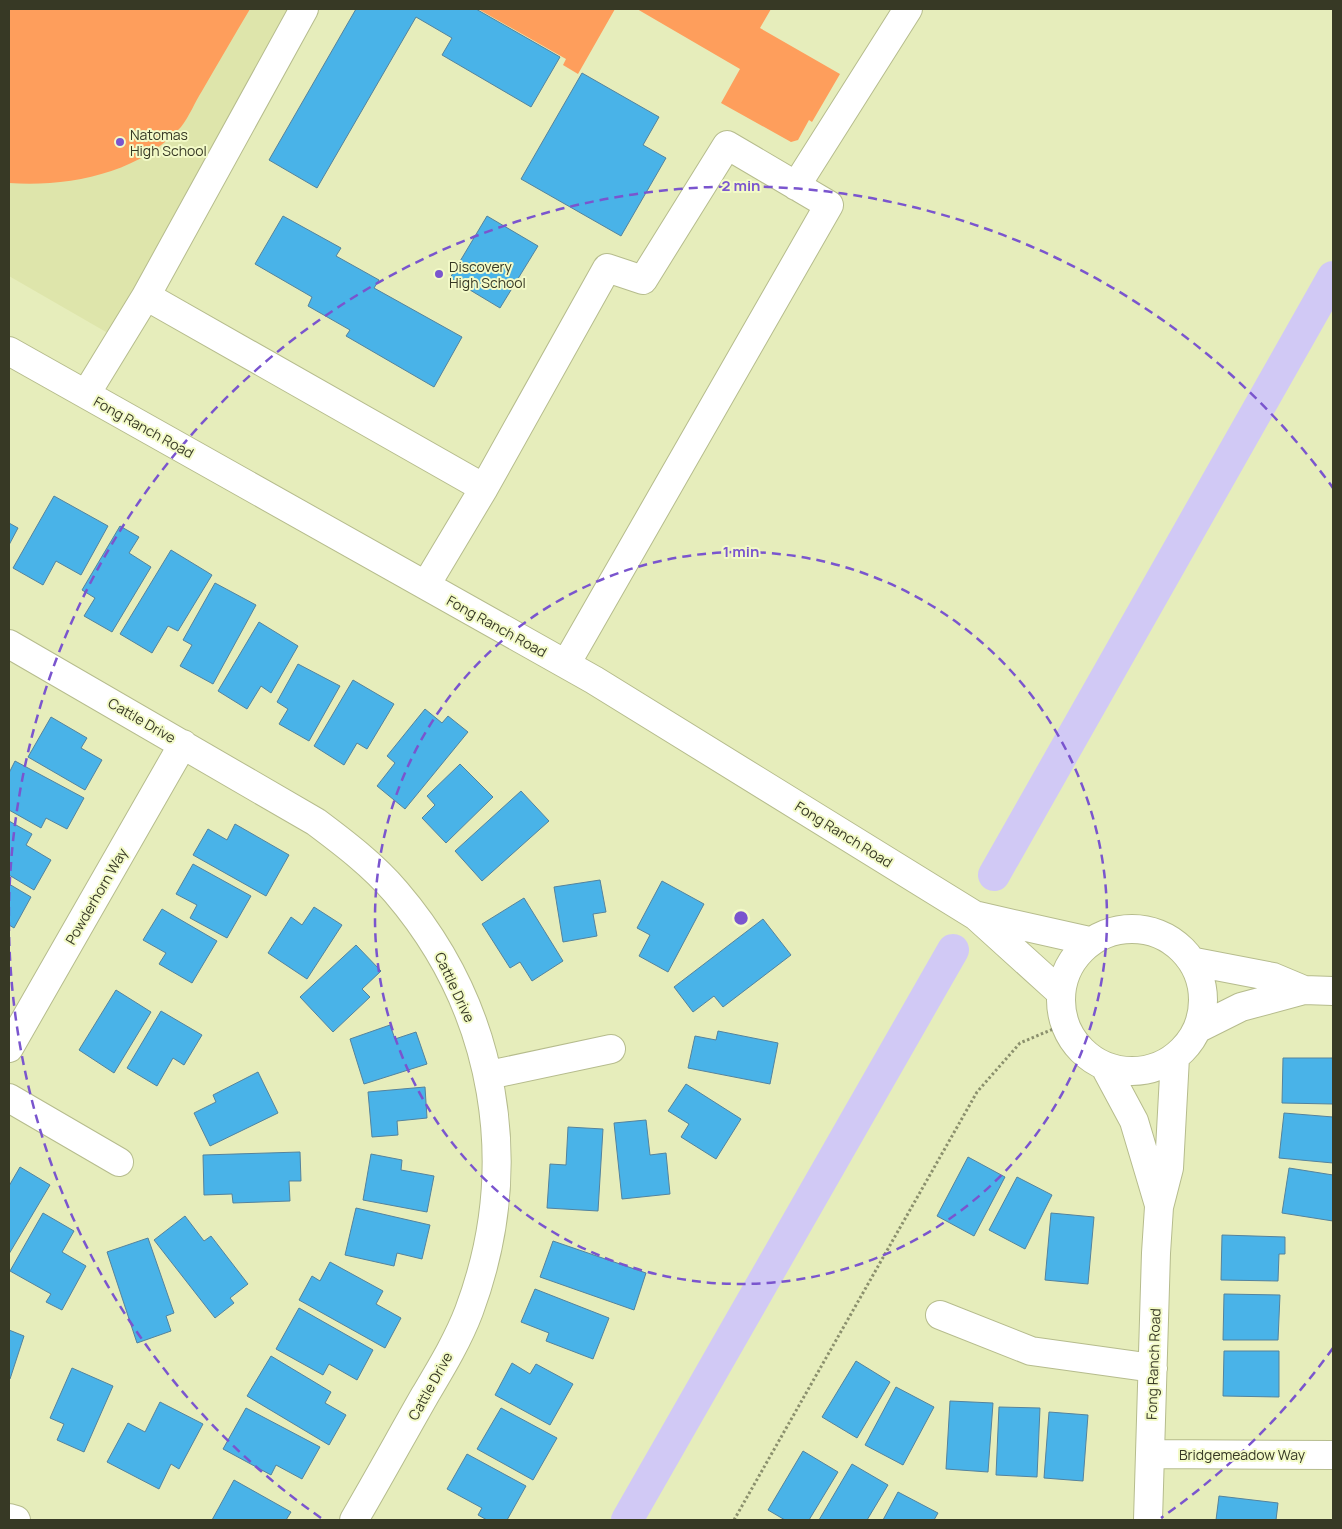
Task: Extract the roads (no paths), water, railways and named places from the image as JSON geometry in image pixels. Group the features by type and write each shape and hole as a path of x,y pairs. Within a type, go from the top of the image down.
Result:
{"street":[{"path":"86,394 146,296 304,9"},
{"path":"796,186 908,9"},
{"path":"426,585 484,488 607,268 644,280 727,145 829,205 566,664"},
{"path":"146,296 484,488"},
{"name":"Fong Ranch Road","path":"9,351 566,664 976,916 1060,992"},
{"name":"Cattle Drive","path":"9,644 316,822 350,847 396,892 434,942 455,980 479,1040 489,1075 496,1123 497,1187 485,1259 469,1312 451,1350 354,1520"},
{"name":"Powderhorn Way","path":"9,1048 183,744"},
{"name":"Fong Ranch Road","path":"976,916 1089,941"},
{"path":"1124,928 1144,929 1163,935 1179,946 1195,962 1203,994 1202,1012 1197,1029 1188,1044 1175,1057 1160,1066 1142,1071 1123,1071 1105,1067 1089,1058 1076,1045 1065,1024 1060,992 1065,974 1075,957 1089,941 1105,933 1124,928"},
{"path":"1195,962 1273,977 1304,990"},
{"path":"1197,1029 1241,1008 1304,990 1333,991"},
{"path":"489,1075 611,1049"},
{"name":"Fong Ranch Road","path":"1148,1520 1159,1207 1169,1168 1175,1057"},
{"name":"Fong Ranch Road","path":"1105,1067 1134,1121 1159,1207"},
{"path":"9,1098 119,1162"},
{"path":"940,1315 1031,1351 1153,1368"},
{"name":"Bridgemeadow Way","path":"1150,1454 1333,1455"},
{"path":"9,1518 16,1520"}],"waterway":[{"path":"994,875 1333,277"},
{"path":"627,1520 953,950"}],"place":[{"name":"Natomas High School","path":"120,142"},
{"name":"Discovery High School","path":"439,274"}]}
